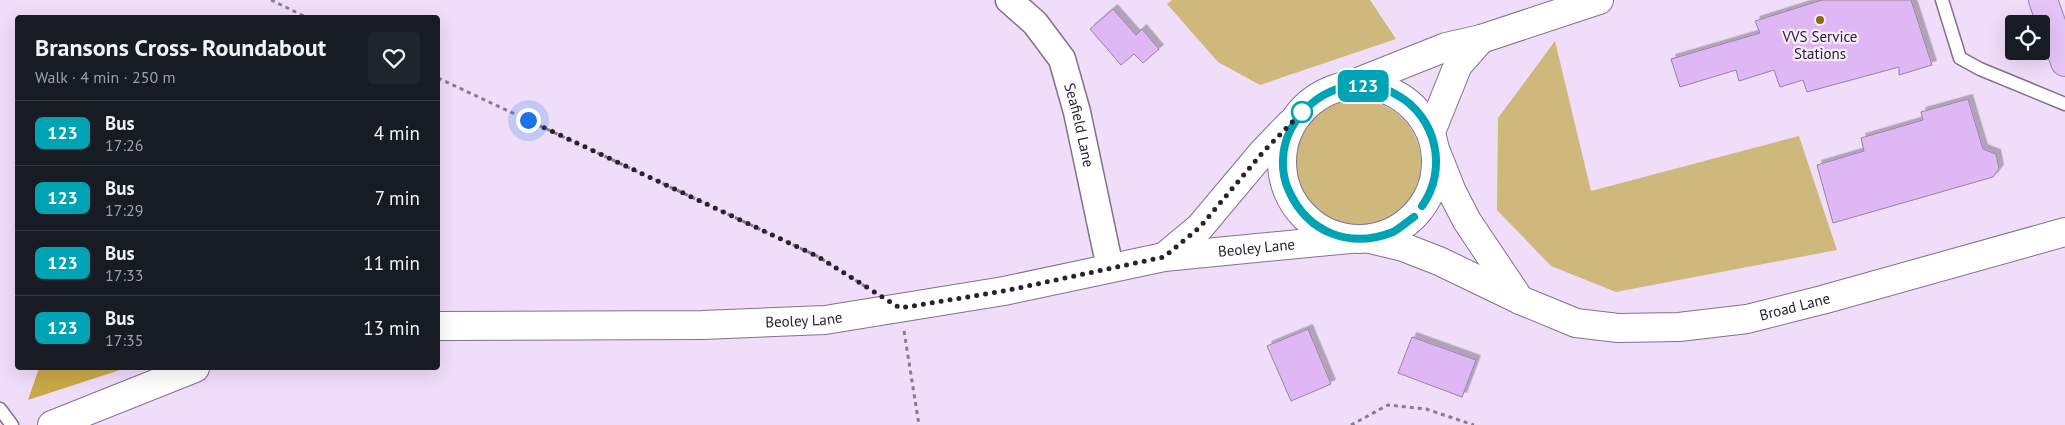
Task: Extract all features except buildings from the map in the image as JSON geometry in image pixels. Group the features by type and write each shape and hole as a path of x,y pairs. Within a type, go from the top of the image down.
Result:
{"highway":[{"path":"2032,0 2048,12 2065,62"}],"main road":[{"path":"1481,40 1458,65 1433,142 1436,172 1429,196 1414,217 1394,231 1360,239 1331,234 1310,222 1295,205 1285,184 1282,160 1286,137 1297,117 1311,102 1328,92 1446,47 1481,40 1599,0"},
{"path":"1347,86 1372,86 1397,94 1417,110 1433,142 1452,192 1467,221 1520,300"},
{"name":"Beoley Lane","path":"1164,257 1200,227 1263,152 1297,117"},
{"name":"Broad Lane","path":"1360,239 1403,247 1439,261 1520,300 1576,323 1618,328 1680,327 1738,320 1822,300 2065,232"},
{"name":"Beoley Lane","path":"440,326 703,325 826,320 1004,291 1164,257 1360,239"},
{"path":"52,425 190,370"}],"street":[{"name":"Seafield Lane","path":"1009,0 1035,23 1062,59 1077,112 1110,268"}],"lane":[{"path":"1942,0 1960,58 1980,69 2065,104"},
{"path":"0,409 12,425"}],"path":[{"path":"271,0 302,15"},
{"path":"440,79 817,256 867,287"},
{"path":"900,308 919,425"},
{"path":"1351,425 1388,405 1426,409 1474,425"}],"shaded area":[{"path":"1172,0 1370,0 1396,39 1260,85 1218,62 1167,4"},
{"path":"1555,41 1591,191 1799,136 1837,250 1616,292 1551,266 1497,210 1498,118"},
{"path":"1358,100 1382,104 1403,118 1417,139 1421,163 1417,187 1403,208 1382,222 1358,226 1334,222 1313,208 1299,187 1295,163 1299,139 1313,118 1334,104"},
{"path":"38,370 120,370 28,400"}],"bus line":[{"name":"123","path":"1414,217 1394,231 1370,238 1350,239 1331,234 1310,222 1295,205 1285,184 1282,160 1286,137 1297,117 1311,102 1328,92 1347,86 1372,86 1397,94 1417,110 1431,132 1436,152 1436,172 1429,196 1422,206"}],"place":[{"name":"VVS Service Stations","path":"1820,20"}],"route":[{"path":"528,120 817,256 900,308 1004,291 1164,257 1200,227 1263,152 1304,110 1302,112"}]}
